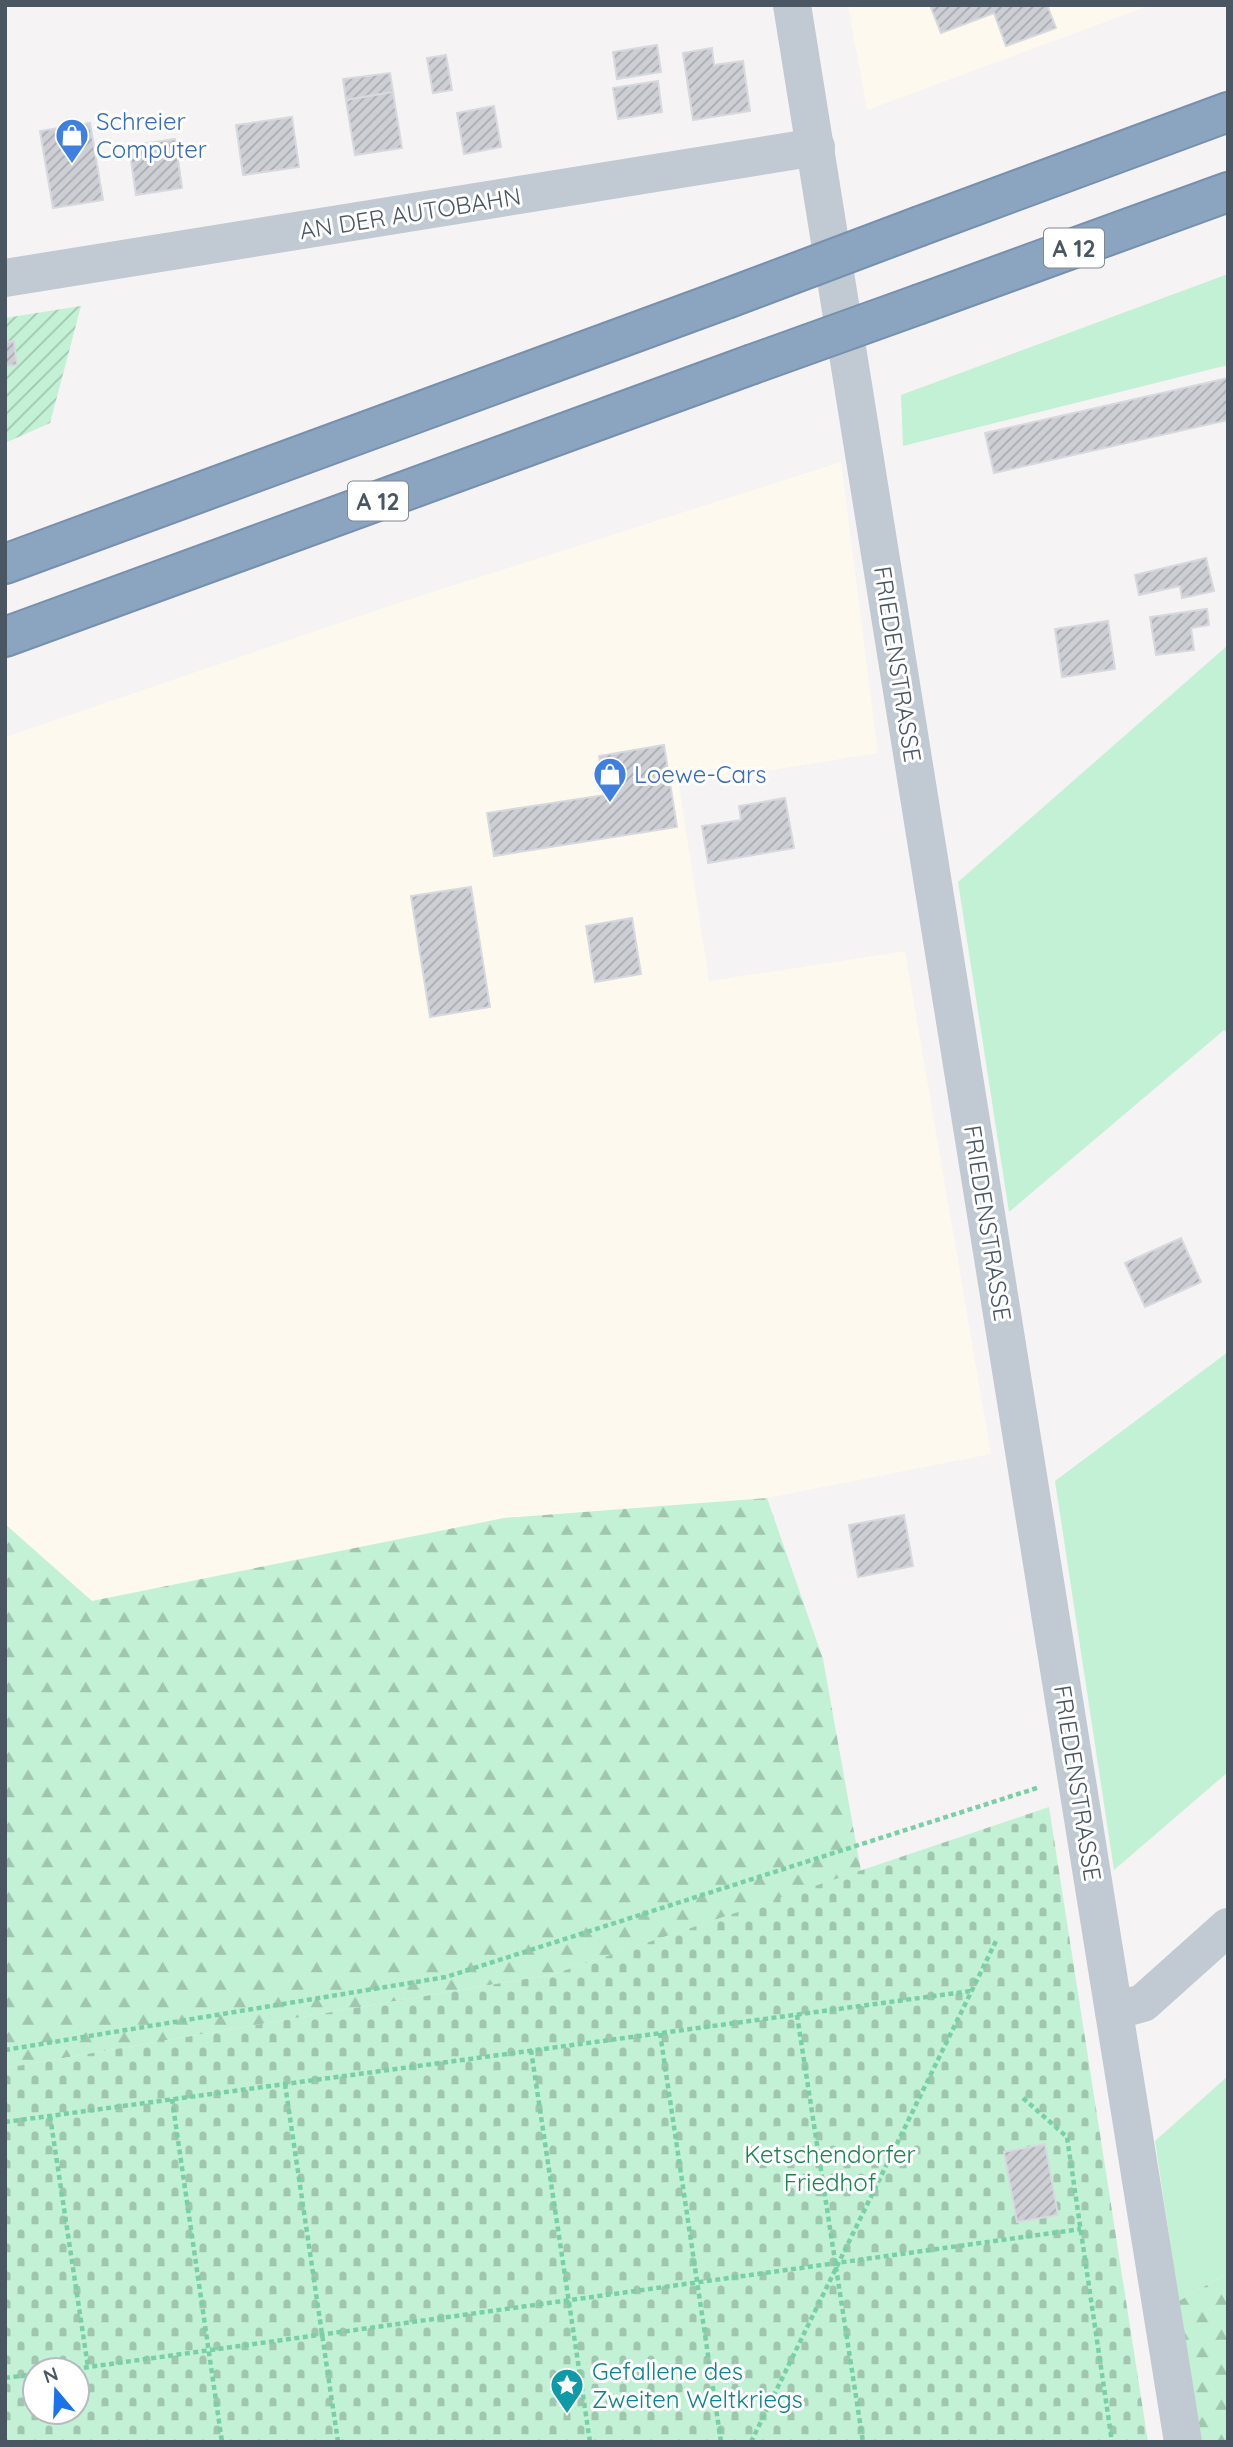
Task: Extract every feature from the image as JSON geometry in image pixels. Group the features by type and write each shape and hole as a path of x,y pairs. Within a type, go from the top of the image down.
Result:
{"highway":[{"path":"5,564 1228,112"},
{"name":"A 12","path":"5,637 1228,192"}],"street":[{"name":"FRIEDENSTRASSE","path":"792,5 1183,2442"},
{"name":"AN DER AUTOBAHN","path":"5,278 816,147"},
{"path":"1114,2011 1143,2003 1228,1927"}],"path":[{"path":"5,2050 446,1977 1076,1775"},
{"path":"751,2442 997,1939"},
{"path":"5,2122 971,1991"},
{"path":"797,2015 863,2442"},
{"path":"660,2033 721,2442"},
{"path":"531,2050 590,2442"},
{"path":"285,2084 338,2442"},
{"path":"1023,2098 1067,2137 1112,2442"},
{"path":"172,2099 222,2442"},
{"path":"50,2116 86,2356"},
{"path":"91,2367 1081,2229"}],"shaded area":[{"path":"848,5 1151,5 867,110"},
{"path":"841,462 878,753 679,785 709,981 905,951 991,1454 767,1498 91,1601 5,1524 5,737 398,603"}],"green space":[{"path":"1228,274 1228,365 903,446 901,395"},
{"path":"81,306 50,423 5,443 5,318"},
{"path":"1228,645 1228,1034 1224,1030 1009,1212 958,882"},
{"path":"1228,1352 1228,1772 1114,1870 1055,1481"},
{"path":"767,1498 823,1659 861,1871 554,1974 5,2068 5,1524 92,1601 504,1518"},
{"name":"Ketschendorfer Friedhof","path":"1049,1807 1148,2442 5,2442 5,2068 554,1974"},
{"path":"1228,2076 1228,2273 1179,2301 1155,2141"},
{"path":"1228,2273 1228,2442 1202,2442 1179,2301"}],"building":[{"path":"930,5 1047,5 1056,28 1006,46 994,13 941,33"},
{"path":"657,45 661,72 617,79 613,52"},
{"path":"712,48 714,65 743,61 750,111 693,120 683,53"},
{"path":"446,55 452,90 433,93 427,58"},
{"path":"390,73 393,92 346,100 343,79"},
{"path":"658,81 662,112 618,119 613,88"},
{"path":"393,92 402,148 355,155 346,100"},
{"path":"494,106 501,147 464,154 457,113"},
{"path":"292,117 299,167 243,175 236,125"},
{"name":"Schreier Computer","path":"90,123 103,200 53,208 40,131"},
{"path":"175,139 182,188 136,195 129,146"},
{"path":"14,341 17,365 5,366 5,342"},
{"path":"1228,378 1228,420 994,473 985,433"},
{"path":"1206,558 1214,591 1182,598 1180,586 1139,595 1135,575"},
{"path":"1207,609 1209,625 1191,628 1194,650 1156,655 1150,617"},
{"path":"1108,621 1115,669 1062,677 1055,629"},
{"name":"Loewe-Cars","path":"664,745 677,827 494,856 487,813 605,795 599,756"},
{"path":"785,798 794,848 708,863 702,826 741,820 739,806"},
{"path":"471,887 490,1007 430,1017 411,896"},
{"path":"632,918 641,974 595,982 586,926"},
{"path":"1181,1238 1201,1282 1145,1307 1125,1263"},
{"path":"904,1515 913,1566 858,1577 849,1525"},
{"path":"1045,2144 1058,2215 1017,2222 1004,2152"}],"place":[{"name":"Schreier Computer","path":"72,165"},
{"name":"Loewe-Cars","path":"610,804"},
{"name":"Gefallene des Zweiten Weltkriegs","path":"567,2415"}]}
